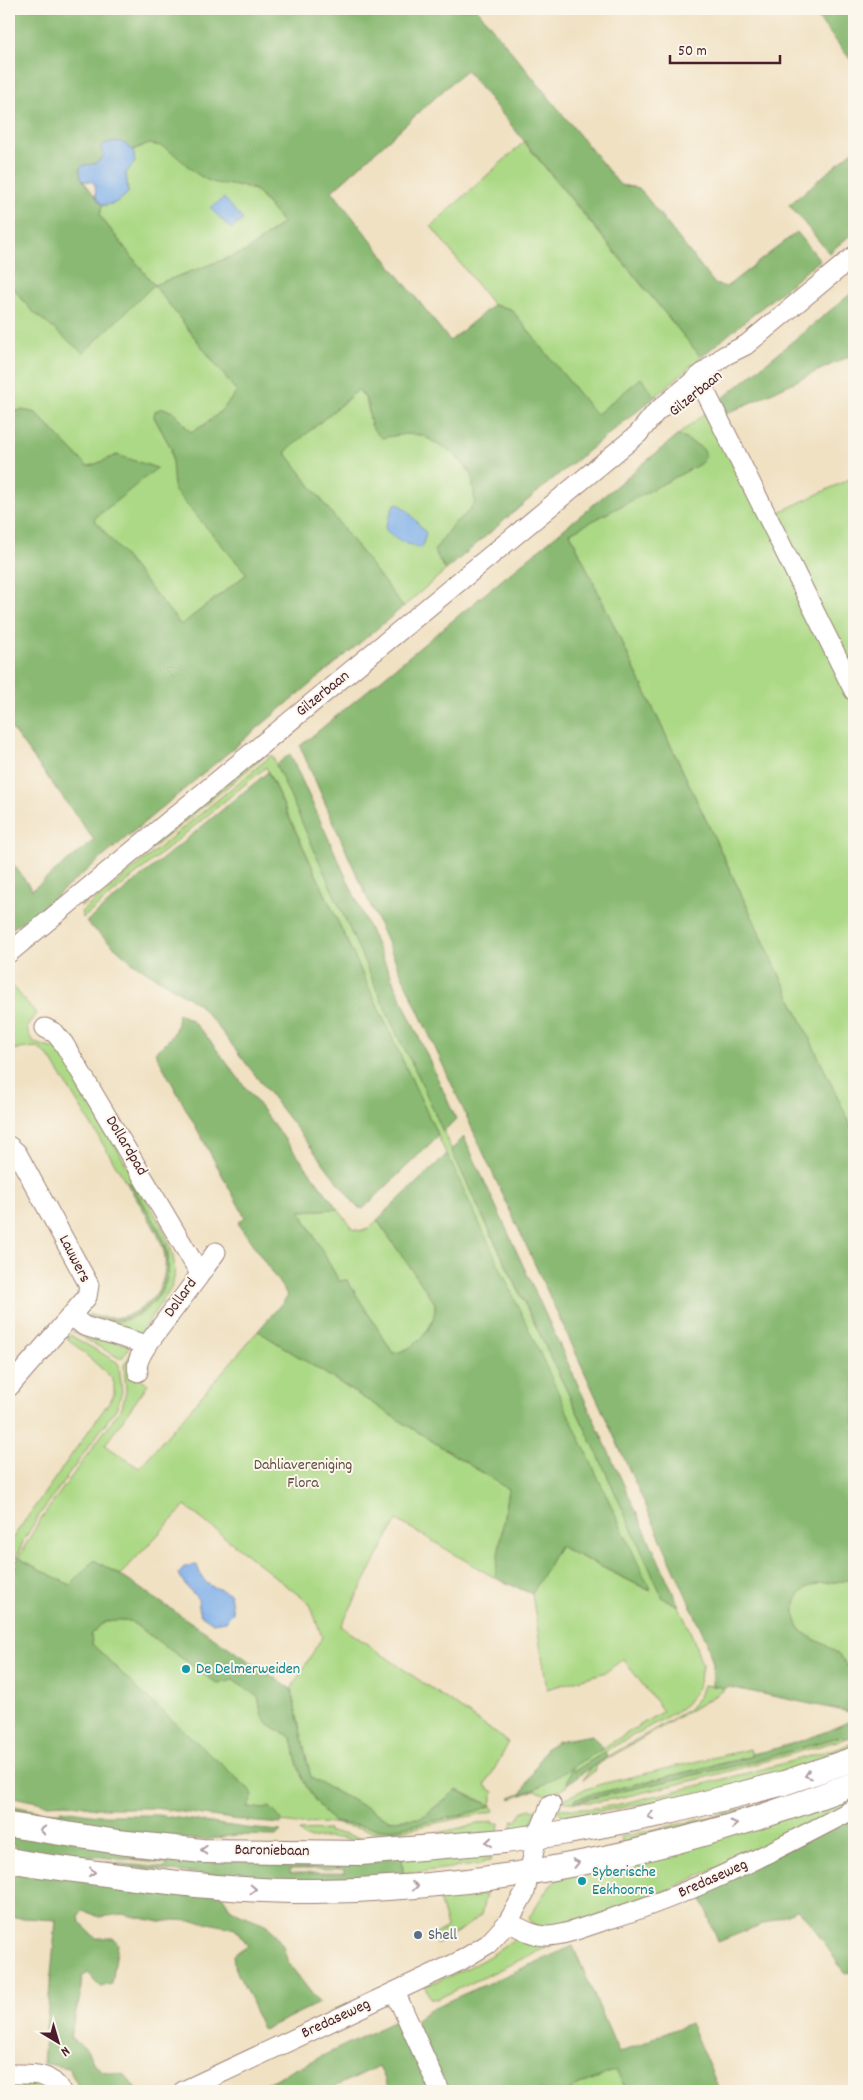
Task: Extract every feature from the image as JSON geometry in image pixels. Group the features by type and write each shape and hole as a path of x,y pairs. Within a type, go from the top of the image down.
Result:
{"main road":[{"path":"537,1837 661,1814 713,1802 784,1783 854,1759"},
{"path":"9,1860 203,1887 312,1891 449,1884 528,1873 652,1847 746,1821 854,1784"},
{"name":"Baroniebaan","path":"9,1825 118,1842 202,1851 361,1853 537,1837"}],"street":[{"name":"Gilzerbaan","path":"9,953 638,434 656,412 701,383 724,356 746,345 854,256"},
{"path":"701,383 854,691"},
{"name":"Dollardpad","path":"45,1028 54,1033 64,1044 199,1272"},
{"name":"Lauwers","path":"9,1146 17,1153 89,1285 86,1298 72,1316 9,1387"},
{"name":"Dollard","path":"138,1372 140,1355 199,1276 199,1272 203,1270 216,1252"},
{"path":"72,1316 84,1326 147,1345"},
{"name":"Bredaseweg","path":"183,2091 475,1954 488,1944 508,1922 525,1892 537,1837 551,1804"},
{"name":"Bredaseweg","path":"508,1922 536,1935 546,1936 629,1913 706,1883 770,1853 854,1809"},
{"path":"394,1992 440,2091"},
{"path":"9,2074 38,2074 50,2078 61,2091"}],"green space":[{"path":"21,9 477,9 620,185 639,188 714,283 726,287 797,232 820,260 701,357 466,70 332,191 450,341 493,305 511,309 596,415 641,378 655,397 554,478 446,570 434,551 453,524 465,515 475,503 472,474 454,454 422,435 406,434 382,438 375,432 372,426 367,402 358,390 285,452 403,607 44,906 9,931 9,858 32,890 94,840 9,725 9,412 22,410 36,413 87,466 117,455 157,468 94,519 181,625 247,574 174,490 171,448 154,417 155,411 163,408 175,413 190,432 204,425 222,410 237,392 154,285 83,353 32,311 9,283 9,20","holes":["122,142 133,150 145,145 165,148 209,181 244,186 255,190 283,223 247,251 154,285 100,216 102,205 81,178 85,165 95,164 104,156 103,152"]},
{"path":"811,9 854,9 854,64"},
{"path":"524,142 701,357 655,397 641,379 596,416 511,309 493,305 431,226"},
{"path":"148,144 164,146 210,181 255,190 283,222 247,251 154,285 100,216 102,205 116,202 128,193 126,173 135,162 133,150"},
{"path":"854,150 854,232 829,253 789,205"},
{"path":"9,283 32,311 154,285 237,392 222,410 204,425 190,432 175,413 163,408 155,411 154,417 171,448 175,490 247,574 181,625 93,519 156,468 117,455 93,466 87,466 36,413 22,410 9,412"},
{"path":"854,291 854,354 726,414 706,412"},
{"path":"358,390 367,402 372,426 382,437 406,434 422,435 454,454 472,474 475,503 465,515 453,524 439,561 446,570 403,607 285,452"},
{"path":"706,412 773,515 854,477 854,1132 570,533 700,464 702,448 678,435"},
{"path":"678,435 702,448 705,452 705,459 700,464 570,533 854,1132 854,1577 844,1581 818,1584 807,1588 799,1595 796,1601 795,1615 800,1629 833,1650 854,1672 854,1713 729,1687 723,1689 712,1686 713,1664 706,1640 349,858 300,746"},
{"path":"263,753 267,754 81,907 81,904"},
{"path":"290,754 456,1119 443,1132 418,1075 398,1037 276,765"},
{"path":"272,755 398,1037 418,1075 475,1201 597,1453 663,1598 679,1606 702,1664 700,1680 695,1692 686,1704 573,1772 572,1767 663,1711 623,1659 606,1672 547,1689 532,1594 559,1546 650,1591 266,767 83,918 81,912"},
{"path":"268,772 438,1136 363,1209 357,1207 215,1023 198,1004 133,963 86,922"},
{"path":"47,908 47,912 9,942 9,937"},
{"path":"9,982 36,1013 27,1027 31,1038 43,1046 60,1049 134,1178 126,1182 51,1059 37,1047 9,1050"},
{"path":"178,1013 191,1020 204,1033 338,1209 300,1211 339,1281 347,1280 393,1353 406,1350 423,1337 431,1325 435,1313 435,1303 377,1220 447,1154 651,1591 559,1546 532,1594 495,1578 508,1489 258,1331 288,1296 238,1223 245,1217 155,1052 175,1031"},
{"path":"464,1137 679,1606 663,1598 597,1453 451,1150"},
{"path":"134,1180 165,1233 174,1263 174,1277 170,1290 138,1336 84,1319 87,1316 108,1321 118,1321 138,1315 153,1302 164,1283 168,1264 166,1245 130,1182"},
{"path":"130,1182 152,1216 165,1244 168,1270 165,1285 157,1298 133,1316 119,1320 103,1320 87,1316 89,1314 105,1318 120,1317 134,1312 147,1304 163,1280 165,1265 163,1248 152,1223 127,1184"},
{"path":"338,1209 353,1229 361,1231 369,1228 377,1220 435,1303 434,1317 431,1325 418,1342 406,1350 393,1353 347,1280 339,1281 300,1211"},
{"path":"74,1330 131,1345 122,1358 119,1358 73,1332"},
{"name":"Dahliavereniging Flora","path":"258,1331 508,1489 495,1578 397,1520 341,1626 507,1741 508,1744 485,1786 494,1792 491,1803 494,1811 404,1830 375,1832 332,1823 298,1824 281,1822 270,1807 264,1809 247,1807 140,1691 92,1644 91,1635 99,1626 112,1620 130,1621 218,1684 233,1680 258,1697 264,1719 292,1739 296,1759 307,1787 321,1808 334,1822 393,1829 464,1815 491,1805 457,1790 421,1818 389,1820 311,1778 291,1689 322,1637 310,1604 185,1506 120,1575 94,1561 70,1585 24,1561 19,1556 40,1520 122,1407 126,1391 124,1365 134,1348 137,1376 148,1384 105,1445 139,1468"},
{"path":"70,1335 117,1362 122,1392 116,1409 38,1517 24,1540 10,1571 9,1543 114,1395 114,1383 111,1377 67,1338"},
{"path":"19,1556 24,1561 70,1585 94,1560 120,1575 291,1689 311,1778 389,1820 421,1818 457,1790 491,1806 464,1815 393,1829 334,1822 321,1808 307,1787 296,1759 292,1739 264,1719 258,1697 233,1680 218,1684 130,1621 118,1620 108,1621 99,1626 91,1635 92,1644 140,1691 250,1790 253,1796 247,1807 264,1809 270,1807 280,1818 282,1824 154,1808 96,1808 67,1803 46,1804 9,1796 9,1721 11,1710 9,1703 9,1583"},
{"path":"854,1577 854,1672 833,1650 800,1629 795,1615 795,1604 799,1595 813,1585 844,1581"},
{"path":"703,1685 722,1687 723,1691 595,1766 596,1770 583,1780 592,1766 689,1709 699,1697"},
{"path":"854,1719 854,1736 844,1739 842,1736 756,1761 575,1802 575,1799 578,1798 751,1757 751,1754 804,1740"},
{"path":"592,1735 603,1749 573,1766 573,1772 605,1752 608,1756 567,1784 571,1768 541,1786 521,1795 546,1748 558,1741"},
{"path":"842,1736 844,1739 696,1780 607,1800 575,1802 756,1761"},
{"path":"854,1743 854,1751 704,1797 659,1801 576,1816 563,1816 558,1811 558,1808 597,1808 637,1800 759,1770"},
{"path":"750,1749 752,1756 575,1799 575,1802 560,1801 601,1784"},
{"path":"572,1767 566,1787 548,1796 535,1790 510,1798 541,1786"},
{"path":"854,1777 623,1846 621,1837 716,1816"},
{"path":"854,1793 854,1805 648,1899 552,1931 534,1926 529,1918 549,1888 566,1874"},
{"path":"9,1805 42,1812 61,1812 61,1810 98,1815 157,1815 245,1828 281,1831 276,1836 236,1835 205,1840 165,1837 9,1815"},
{"path":"530,1809 537,1810 531,1824 511,1831 513,1820 517,1821 522,1812"},
{"path":"854,1815 854,1884 852,1892 854,1971 845,1974 808,1919 797,1910 718,1942 700,1894"},
{"path":"492,1821 493,1824 499,1823 498,1833 364,1842 339,1838 309,1838 303,1836 299,1831 328,1830 328,1832 365,1839 392,1840"},
{"path":"9,1832 402,1856 403,1874 388,1880 315,1884 9,1857 9,1848 14,1849 16,1845 9,1843","holes":["91,1856 167,1864 167,1865 166,1868 91,1861","290,1869 344,1869 344,1873 290,1873"]},
{"path":"492,1853 490,1861 483,1862 483,1864 403,1874 402,1856"},
{"path":"9,1867 222,1895 230,1908 268,1925 283,1946 287,1960 319,2003 263,2030 235,1967 233,1955 248,1945 235,1929 205,1922 175,1920 160,1922 122,1914 99,1917 83,1910 79,1916 80,1923 96,1938 113,1938 118,1943 112,1984 101,1987 88,1973 82,1977 80,1996 70,2037 87,2050 94,2064 102,2071 125,2075 136,2089 131,2091 81,2091 68,2068 43,2063 56,1920 9,1917"},
{"path":"486,1894 481,1915 461,1930 436,1944 432,1936 447,1927 439,1899"},
{"path":"515,1938 558,1942 437,1999 430,1998 425,1986 483,1960"},
{"path":"573,1946 619,2053 690,2023 720,2091 627,2091 616,2070 565,2091 448,2091 415,2021 430,2009"},
{"path":"399,2019 437,2091 390,2091 379,2066 326,2091 250,2091"},
{"path":"617,2069 627,2091 565,2091"},
{"path":"36,2079 54,2091 9,2091 9,2083 36,2086"}],"water":[{"path":"111,142 122,142 133,150 135,162 126,173 128,193 116,202 102,205 96,197 95,185 81,178 80,168 85,165 95,164 104,156 101,149 102,145"},
{"path":"224,198 243,220 231,229 210,208"},
{"path":"397,503 407,510 426,533 422,548 396,539 385,528 394,505"},
{"path":"197,1565 203,1578 209,1585 230,1594 233,1613 225,1621 213,1623 200,1614 198,1599 185,1585 179,1574 185,1566"}],"place":[{"name":"De Delmerweiden","path":"186,1669"},
{"name":"Syberische Eekhoorns","path":"582,1881"},
{"name":"Shell","path":"418,1935"}]}
